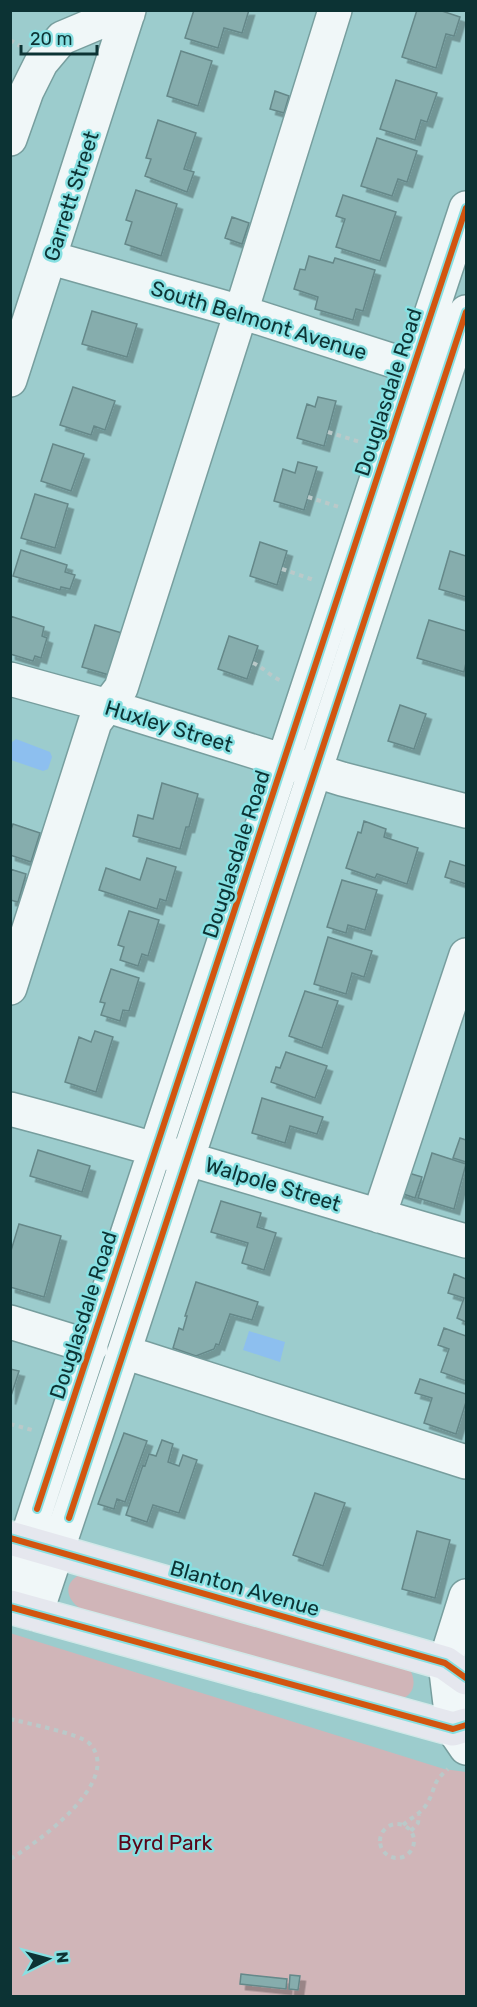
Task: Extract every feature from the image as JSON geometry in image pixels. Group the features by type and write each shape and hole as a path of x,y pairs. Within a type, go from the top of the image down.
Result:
{"main road":[{"name":"Blanton Avenue","path":"18,1540 456,1670"},
{"path":"23,1610 459,1742"}],"street":[{"path":"10,988 95,722 121,688 242,312 335,10"},
{"path":"10,139 27,91 41,63 62,38 127,12"},
{"name":"Garrett Street","path":"10,380 51,258 127,12"},
{"name":"Douglasdale Road","path":"10,1589 18,1540 91,1347 466,208"},
{"name":"South Belmont Avenue","path":"51,258 242,312 456,381"},
{"path":"23,1610 57,1551 315,770 456,381 466,312"},
{"name":"Huxley Street","path":"10,679 108,706 315,770 466,811"},
{"path":"379,1216 466,955"},
{"name":"Walpole Street","path":"10,1109 156,1148 466,1241"},
{"path":"10,1322 91,1347"},
{"path":"124,1352 466,1462"},
{"path":"459,1742 456,1670 466,1596"}],"path":[{"path":"328,432 366,444"},
{"path":"308,497 345,509"},
{"path":"282,569 321,582"},
{"path":"253,663 263,667 278,680 288,683"},
{"path":"10,1424 41,1433"},
{"path":"10,1719 87,1741 96,1753 96,1769 91,1786 71,1811 46,1835 10,1859"},
{"path":"403,1825 410,1818 419,1814 428,1802 434,1784 459,1742"},
{"path":"411,1831 418,1823 419,1814"},
{"path":"392,1824 403,1825 411,1831 415,1841 413,1849 400,1858 386,1855 381,1849 381,1834 392,1824"}],"green space":[{"path":"79,1575 409,1668 412,1673 413,1687 408,1695 399,1700 85,1611 71,1599 68,1589 73,1579"},
{"name":"Byrd Park","path":"10,1633 444,1769 466,1772 466,1996 11,1996"}],"water":[{"path":"16,739 50,752 52,757 48,769 43,771 11,760 11,743"},
{"path":"249,1331 285,1342 280,1362 243,1350"}],"building":[{"path":"194,10 249,10 242,33 224,28 218,48 185,38"},
{"path":"417,10 439,10 460,17 454,36 446,34 436,68 402,57"},
{"path":"181,51 212,61 198,106 167,96"},
{"path":"396,80 437,93 427,122 421,120 415,140 380,129"},
{"path":"275,91 289,96 284,113 270,109"},
{"path":"158,120 196,133 184,169 194,172 187,192 145,176 151,159 146,158"},
{"path":"377,138 417,151 407,182 398,179 392,196 361,186"},
{"path":"136,190 177,204 161,256 125,244 132,222 126,220"},
{"path":"343,195 396,212 380,261 336,247 345,219 336,216"},
{"path":"232,217 249,223 242,244 225,238"},
{"path":"309,256 333,263 335,258 375,270 363,311 356,309 353,320 315,309 318,297 294,289 300,269 305,270"},
{"path":"92,311 137,324 127,357 82,344"},
{"path":"73,387 115,401 105,430 94,426 91,435 60,425"},
{"path":"318,397 336,401 324,446 297,438 307,404 315,407"},
{"path":"53,444 84,454 71,491 41,481"},
{"path":"298,462 317,467 304,510 274,501 283,469 295,473"},
{"path":"35,494 68,504 55,548 21,538"},
{"path":"260,542 287,551 277,585 250,576"},
{"path":"21,550 67,565 65,572 75,575 70,589 61,587 60,590 13,576"},
{"path":"450,551 466,556 466,597 439,589"},
{"path":"10,616 44,627 42,636 47,638 41,658 35,656 33,661 10,654"},
{"path":"429,620 466,631 464,672 417,658"},
{"path":"95,625 122,633 109,675 82,667"},
{"path":"229,636 258,646 247,679 218,669"},
{"path":"400,705 426,714 414,749 388,741"},
{"path":"162,783 198,794 180,849 133,836 138,815 153,819"},
{"path":"364,821 386,829 384,837 418,848 407,884 377,874 375,878 346,868"},
{"path":"13,824 40,833 31,862 10,855 10,832"},
{"path":"147,858 176,867 166,901 160,899 157,909 99,890 106,868 140,880"},
{"path":"450,861 466,866 466,884 445,877"},
{"path":"10,869 26,874 18,902 10,900"},
{"path":"342,880 377,890 365,930 348,925 346,933 327,927"},
{"path":"129,911 159,920 148,956 142,954 138,966 120,960 124,947 118,945"},
{"path":"328,937 372,951 364,977 352,973 346,994 314,984"},
{"path":"111,969 139,978 129,1011 123,1010 120,1021 101,1015 105,1003 100,1002"},
{"path":"305,991 338,1001 322,1048 289,1036"},
{"path":"95,1031 113,1037 96,1092 65,1082 79,1037 91,1042"},
{"path":"286,1052 327,1066 315,1098 271,1082 276,1067 280,1068"},
{"path":"262,1098 323,1117 317,1134 290,1126 285,1143 252,1133"},
{"path":"460,1138 466,1140 466,1162 453,1158"},
{"path":"38,1150 90,1166 82,1192 30,1176"},
{"path":"432,1153 466,1164 454,1209 418,1198"},
{"path":"402,1171 422,1177 415,1198 395,1191"},
{"path":"221,1201 261,1213 257,1227 276,1233 264,1270 242,1263 248,1243 211,1232"},
{"path":"19,1224 61,1236 44,1297 10,1287 10,1254"},
{"path":"454,1274 466,1279 466,1322 457,1318 464,1298 448,1293"},
{"path":"196,1282 258,1302 252,1320 230,1314 219,1345 216,1344 214,1349 196,1356 173,1348 179,1328 183,1330"},
{"path":"444,1328 466,1336 466,1381 441,1372 449,1349 438,1345"},
{"path":"10,1369 19,1371 10,1399"},
{"path":"420,1379 466,1394 466,1402 456,1434 424,1423 432,1398 415,1393"},
{"path":"124,1433 147,1441 125,1502 117,1499 114,1509 98,1504"},
{"path":"162,1440 173,1444 168,1462 179,1466 183,1455 197,1460 179,1513 153,1505 147,1522 126,1515 143,1465 145,1466 149,1454 156,1456"},
{"path":"315,1493 345,1503 323,1566 293,1555"},
{"path":"417,1531 450,1540 435,1598 402,1589"},
{"path":"241,1974 287,1979 286,1989 240,1984"},
{"path":"290,1975 300,1976 298,1990 289,1989"}],"cycle path":[{"path":"37,1509 466,208"},
{"path":"69,1518 466,312"},
{"path":"10,1538 445,1663 466,1678"},
{"path":"10,1607 453,1729 466,1725"}]}
